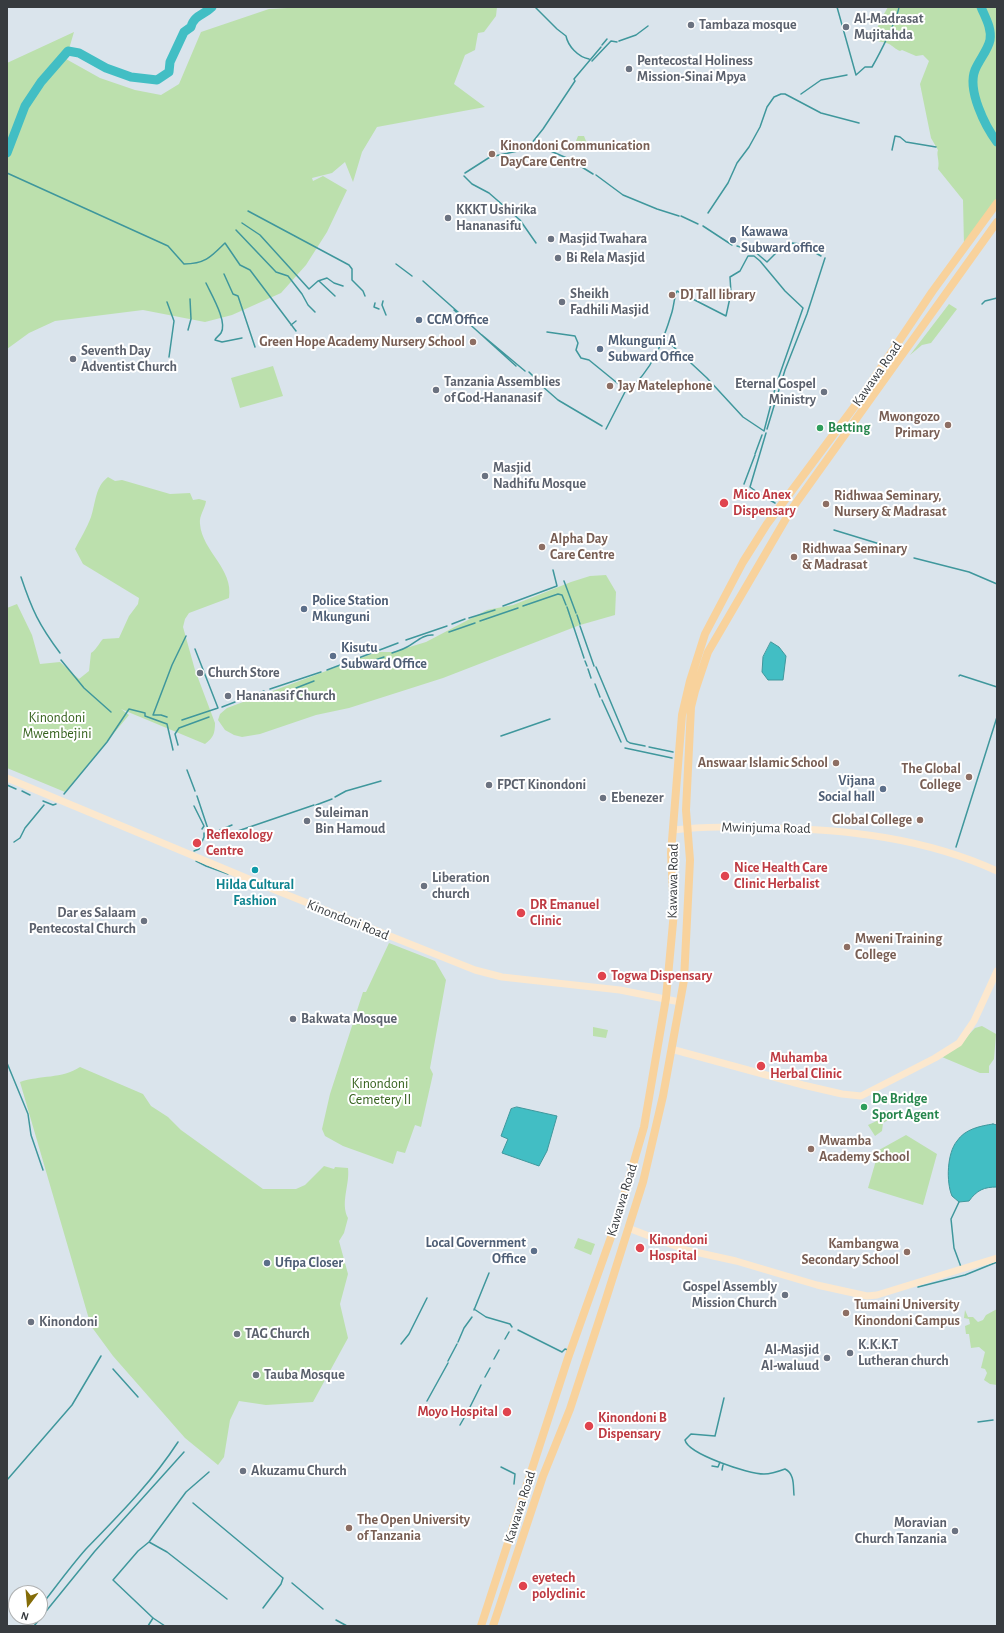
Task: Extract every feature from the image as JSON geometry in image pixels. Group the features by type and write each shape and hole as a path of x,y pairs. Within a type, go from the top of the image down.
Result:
{"main road":[{"name":"Kawawa Road","path":"481,1626 568,1358 616,1223 644,1127 666,998 674,912 671,853 682,715 690,681 708,625 767,524 860,399 932,292 997,203"},
{"name":"Kawawa Road","path":"493,1626 543,1476 570,1409 644,1182 684,980 690,860 686,810 691,707 698,677 708,652 803,492 997,222"}],"street":[{"name":"Kinondoni Road","path":"7,778 287,895 475,970 502,977 620,990 680,1002"},
{"name":"Mwinjuma Road","path":"674,830 688,828 797,828 865,833 922,846 997,871"},
{"path":"671,1049 803,1085 842,1094 861,1096 935,1058 959,1043 974,1021 997,971"},
{"path":"628,1228 686,1250 721,1257 817,1285 867,1296 877,1295 997,1258"}],"green space":[{"path":"306,7 497,7 496,16 484,32 478,33 475,50 465,55 454,84 485,107 377,127 362,152 353,182 345,162 332,173 312,178 313,181 323,176 347,190 327,232 306,265 281,293 232,315 205,322 143,310 55,321 29,333 7,349 7,63 74,32 66,59 100,78 135,90 161,95 179,84 201,32 269,9"},
{"path":"888,7 997,7 997,201 964,246 963,200 938,169 938,150 931,138 920,84 929,61 923,55 916,56 902,50 900,51 889,44 873,38"},
{"path":"578,136 584,136 586,141 595,142 598,146 594,149 588,142 586,148 581,146 576,141"},
{"path":"949,304 957,309 931,343 922,345 910,355"},
{"path":"273,366 283,396 240,408 231,378"},
{"name":"Kinondoni Mwembejini","path":"108,477 115,481 122,480 170,494 190,493 193,500 199,499 206,501 200,521 202,534 227,578 229,598 189,613 185,619 183,627 195,670 215,723 215,730 212,738 205,744 121,709 129,715 65,792 7,768 7,608 17,604 32,635 40,664 60,662 79,679 89,671 91,653 103,639 119,638 129,616 138,604 139,598 83,564 75,549 91,517 98,490"},
{"path":"606,575 616,592 615,615 580,625 443,678 349,708 316,715 260,734 242,737 234,735 225,730 218,720 220,714 227,708 377,652 393,652 426,642 487,610 513,605 590,576"},
{"name":"Kinondoni Cemetery II","path":"389,943 435,961 446,980 430,1068 433,1074 421,1127 415,1125 405,1153 397,1151 393,1164 343,1146 325,1136 322,1129 330,1094 363,992 366,992"},
{"path":"982,1026 996,1034 994,1059 989,1066 989,1073 980,1073 942,1057 955,1049 975,1028"},
{"path":"593,1027 608,1030 606,1038 593,1036"},
{"path":"80,1067 143,1094 151,1106 168,1117 181,1130 263,1189 296,1189 305,1185 324,1166 334,1169 335,1167 348,1168 345,1206 348,1218 344,1233 339,1241 348,1274 340,1304 348,1338 313,1402 266,1405 239,1401 230,1420 224,1457 218,1465 185,1438 113,1356 91,1326 20,1082 66,1073"},
{"path":"885,1117 890,1119 883,1123 882,1131 875,1136 868,1125"},
{"path":"906,1135 937,1154 923,1205 868,1188 879,1150"},
{"path":"578,1238 595,1244 591,1255 574,1248"},
{"path":"997,1309 997,1385 990,1384 984,1380 987,1373 985,1369 981,1368 985,1352 979,1347 971,1348 969,1334 966,1334 965,1326 970,1324 969,1319 964,1318 965,1310 968,1317 973,1317 978,1322 983,1320 986,1315"}],"water":[{"path":"771,642 779,647 786,656 783,680 768,680 762,672 763,657"},
{"path":"517,1107 557,1116 547,1151 539,1166 502,1153 508,1139 501,1136 511,1109"},
{"path":"993,1124 997,1125 997,1187 981,1190 969,1201 959,1202 952,1196 948,1176 949,1160 954,1146 960,1137 968,1131"}],"waterway":[{"path":"7,153 25,106 41,82 68,51 79,53 106,68 131,77 157,80 169,72 170,62 184,32 191,27 194,20 212,7"},
{"path":"535,7 566,36 569,44 574,50 581,56 589,59"},
{"path":"837,7 856,75 865,67 872,67 891,29 899,7"},
{"path":"981,7 989,27 990,40 975,70 973,87 978,108 987,127 997,142"},
{"path":"619,41 636,35 648,26"},
{"path":"602,45 607,39"},
{"path":"592,61 611,41 617,42"},
{"path":"465,173 490,157 527,149 543,129 575,81 574,79 601,47"},
{"path":"801,94 821,80 847,75"},
{"path":"708,213 728,183 737,163 749,147 760,127 767,107 774,97 785,94 821,113 859,123"},
{"path":"892,150 895,136 900,137 906,142 936,147"},
{"path":"539,146 569,159 593,174"},
{"path":"7,173 168,246 184,264 197,263 207,259 225,243 240,265 250,270 296,331"},
{"path":"596,175 623,195 679,216"},
{"path":"464,176 472,184 489,193 520,220 536,243"},
{"path":"248,211 349,265 352,269 352,280 363,291 365,296"},
{"path":"681,216 698,224"},
{"path":"242,223 260,235 309,289 318,281 327,278 334,283 343,286"},
{"path":"703,226 732,245"},
{"path":"236,230 276,272 288,276 302,294 308,305 315,312"},
{"path":"737,246 754,251 767,262 777,252 792,243 800,244 821,256"},
{"path":"547,332 575,336 578,343 576,350 581,358 589,360 627,391 636,383 656,355 660,345 665,334 669,323 677,291 726,316 731,293 730,277 740,271 748,256 754,256 760,261 785,291 803,308 776,385 764,431 743,417 707,378 663,337"},
{"path":"767,429 785,370 807,314 825,258"},
{"path":"396,264 412,276"},
{"path":"224,274 233,294 238,296 255,347"},
{"path":"319,281 335,296"},
{"path":"423,281 467,320"},
{"path":"206,283 221,315 223,328 215,340 222,342 242,338"},
{"path":"982,304 985,301 997,298"},
{"path":"188,330 191,319 190,299"},
{"path":"383,301 382,305 386,315"},
{"path":"167,302 174,321 169,357"},
{"path":"375,303 374,307 379,309"},
{"path":"454,310 516,366"},
{"path":"291,325 296,321"},
{"path":"482,335 525,371"},
{"path":"529,372 541,384"},
{"path":"542,386 558,400 602,426"},
{"path":"606,429 626,390"},
{"path":"757,492 750,487 766,433"},
{"path":"755,454 762,435"},
{"path":"744,484 755,455"},
{"path":"758,493 775,503"},
{"path":"834,530 906,552"},
{"path":"914,558 969,572 997,584"},
{"path":"503,606 557,586 553,570"},
{"path":"21,577 37,617 60,653"},
{"path":"564,581 576,613"},
{"path":"523,606 558,594 562,595 566,605"},
{"path":"567,607 584,658"},
{"path":"480,621 518,608"},
{"path":"469,618 495,610"},
{"path":"577,615 580,624"},
{"path":"452,624 465,619"},
{"path":"449,632 475,623"},
{"path":"406,640 447,626"},
{"path":"580,626 594,666"},
{"path":"392,653 405,648 422,637 433,635"},
{"path":"167,717 153,715 172,665 186,636"},
{"path":"327,670 398,643"},
{"path":"182,720 218,708 195,649"},
{"path":"372,661 384,657"},
{"path":"61,660 84,688 111,712"},
{"path":"585,661 587,666"},
{"path":"596,667 627,741 645,746"},
{"path":"588,669 591,678"},
{"path":"270,689 321,672"},
{"path":"959,676 960,675 997,687"},
{"path":"296,688 314,681"},
{"path":"595,684 600,697"},
{"path":"238,701 264,691"},
{"path":"602,700 621,742"},
{"path":"222,707 235,702"},
{"path":"64,794 107,742 129,709 145,713 145,716 167,724 173,750"},
{"path":"178,745 175,734 179,728 209,717"},
{"path":"956,847 997,717"},
{"path":"501,736 550,719"},
{"path":"649,747 673,752"},
{"path":"625,748 672,758"},
{"path":"187,770 195,791"},
{"path":"335,797 346,791 381,781"},
{"path":"7,785 16,789"},
{"path":"22,791 30,795"},
{"path":"197,796 209,832"},
{"path":"316,805 332,799"},
{"path":"43,801 53,805 56,804"},
{"path":"14,842 20,838 25,828 44,805"},
{"path":"232,833 314,805"},
{"path":"194,806 204,826 202,829"},
{"path":"220,830 232,825"},
{"path":"194,851 199,849 204,833"},
{"path":"196,861 228,874"},
{"path":"7,1063 28,1114 31,1135 43,1170"},
{"path":"959,1202 951,1219 954,1248 961,1267"},
{"path":"918,1287 965,1275 997,1262"},
{"path":"474,1310 489,1273"},
{"path":"401,1344 409,1334 427,1298"},
{"path":"474,1309 486,1317 510,1324 512,1327"},
{"path":"458,1342 464,1328 472,1317"},
{"path":"518,1330 562,1352 565,1349 568,1350"},
{"path":"505,1339 509,1332"},
{"path":"448,1361 457,1344"},
{"path":"494,1359 499,1350"},
{"path":"7,1480 72,1405 101,1356"},
{"path":"427,1401 448,1363"},
{"path":"485,1377 490,1368"},
{"path":"113,1369 138,1397"},
{"path":"469,1409 481,1385"},
{"path":"724,1398 715,1436 691,1434 685,1440 696,1451 707,1457 745,1471 767,1474 785,1469 792,1477 794,1495"},
{"path":"460,1425 468,1411"},
{"path":"978,1422 993,1420"},
{"path":"48,1596 86,1549 123,1511 157,1471 178,1442"},
{"path":"34,1626 95,1551 184,1452"},
{"path":"712,1466 718,1467 720,1462"},
{"path":"722,1470 723,1465"},
{"path":"501,1467 515,1474 514,1484"},
{"path":"165,1626 153,1618 113,1580 138,1551 149,1542 186,1492 209,1472"},
{"path":"193,1503 283,1578 281,1584 263,1608"},
{"path":"149,1542 167,1552 227,1599"},
{"path":"292,1583 323,1609"},
{"path":"148,1626 153,1618"},
{"path":"336,1620 347,1626"}],"place":[{"name":"Tambaza mosque","path":"691,25"},
{"name":"Al-Madrasat Mujitahda","path":"846,27"},
{"name":"Pentecostal Holiness Mission-Sinai Mpya","path":"629,69"},
{"name":"Kinondoni Communication DayCare Centre","path":"492,154"},
{"name":"KKKT Ushirika Hananasifu","path":"448,218"},
{"name":"Masjid Twahara","path":"551,239"},
{"name":"Kawawa Subward office","path":"733,240"},
{"name":"Bi Rela Masjid","path":"558,258"},
{"name":"DJ Tall library","path":"672,295"},
{"name":"Sheikh Fadhili Masjid","path":"562,302"},
{"name":"CCM Office","path":"419,320"},
{"name":"Green Hope Academy Nursery School","path":"473,342"},
{"name":"Mkunguni A Subward Office","path":"600,349"},
{"name":"Seventh Day Adventist Church","path":"73,359"},
{"name":"Jay Matelephone","path":"610,386"},
{"name":"Tanzania Assemblies of God-Hananasif","path":"436,390"},
{"name":"Eternal Gospel Ministry","path":"824,392"},
{"name":"Mwongozo Primary","path":"948,425"},
{"name":"Betting","path":"820,428"},
{"name":"Masjid Nadhifu Mosque","path":"485,476"},
{"name":"Mico Anex Dispensary","path":"724,503"},
{"name":"Ridhwaa Seminary, Nursery & Madrasat","path":"826,504"},
{"name":"Alpha Day Care Centre","path":"542,547"},
{"name":"Ridhwaa Seminary & Madrasat","path":"794,557"},
{"name":"Police Station Mkunguni","path":"304,609"},
{"name":"Kisutu Subward Office","path":"333,656"},
{"name":"Church Store","path":"200,673"},
{"name":"Hananasif Church","path":"228,696"},
{"name":"Answaar Islamic School","path":"836,763"},
{"name":"The Global College","path":"969,777"},
{"name":"FPCT Kinondoni","path":"489,785"},
{"name":"Vijana Social hall","path":"883,789"},
{"name":"Ebenezer","path":"603,798"},
{"name":"Global College","path":"920,820"},
{"name":"Suleiman Bin Hamoud","path":"307,821"},
{"name":"Reflexology Centre","path":"197,843"},
{"name":"Hilda Cultural Fashion","path":"255,870"},
{"name":"Nice Health Care Clinic Herbalist","path":"725,876"},
{"name":"Liberation church","path":"424,886"},
{"name":"DR Emanuel Clinic","path":"521,913"},
{"name":"Dar es Salaam Pentecostal Church","path":"144,921"},
{"name":"Mweni Training College","path":"847,947"},
{"name":"Togwa Dispensary","path":"602,976"},
{"name":"Bakwata Mosque","path":"293,1019"},
{"name":"Muhamba Herbal Clinic","path":"761,1066"},
{"name":"De Bridge Sport Agent","path":"864,1107"},
{"name":"Mwamba Academy School","path":"811,1149"},
{"name":"Kinondoni Hospital","path":"640,1248"},
{"name":"Local Government Office","path":"534,1251"},
{"name":"Kambangwa Secondary School","path":"907,1252"},
{"name":"Ufipa Closer","path":"267,1263"},
{"name":"Gospel Assembly Mission Church","path":"785,1295"},
{"name":"Tumaini University Kinondoni Campus","path":"846,1313"},
{"name":"Kinondoni","path":"31,1322"},
{"name":"TAG Church","path":"237,1334"},
{"name":"K.K.K.T Lutheran church","path":"850,1353"},
{"name":"Al-Masjid Al-waluud","path":"827,1358"},
{"name":"Tauba Mosque","path":"256,1375"},
{"name":"Moyo Hospital","path":"507,1412"},
{"name":"Kinondoni B Dispensary","path":"589,1426"},
{"name":"Akuzamu Church","path":"243,1471"},
{"name":"The Open University of Tanzania","path":"349,1528"},
{"name":"Moravian Church Tanzania","path":"955,1531"},
{"name":"eyetech polyclinic","path":"523,1586"}]}
